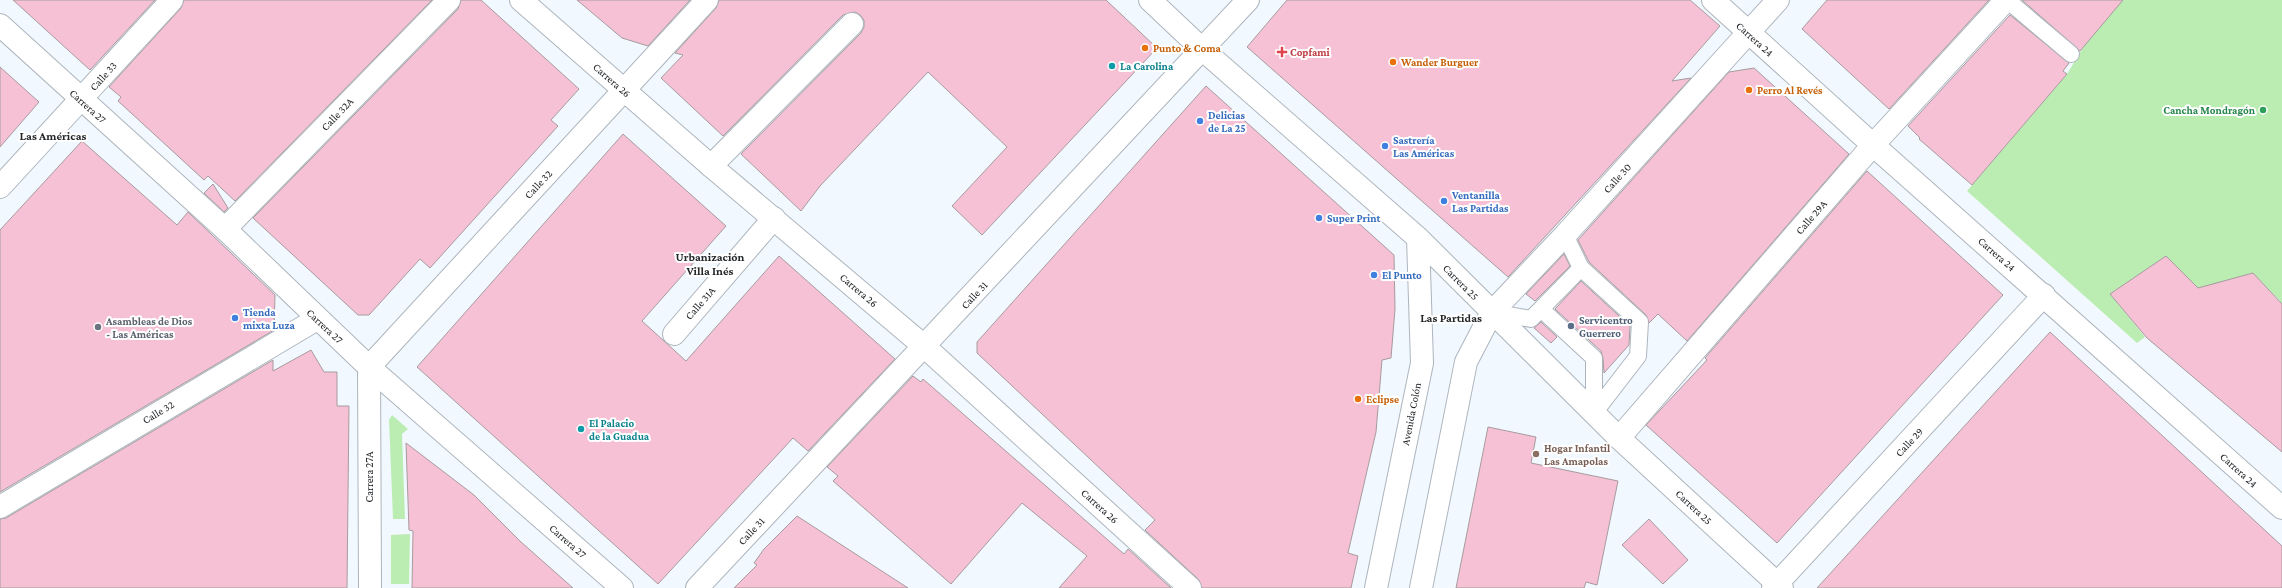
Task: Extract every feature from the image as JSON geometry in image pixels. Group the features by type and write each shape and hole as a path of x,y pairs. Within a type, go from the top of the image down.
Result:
{"street":[{"name":"Calle 33","path":"0,187 172,0"},
{"name":"Calle 32A","path":"225,229 449,0"},
{"name":"Carrera 26","path":"521,0 711,166 925,347 1190,588"},
{"name":"Calle 32","path":"369,367 707,0"},
{"name":"Carrera 25","path":"1150,0 1203,50 1418,238 1619,438 1777,587"},
{"name":"Calle 31","path":"697,588 925,347 1248,0"},
{"name":"Carrera 24","path":"1713,0 1873,145 2044,295 2282,508"},
{"name":"Calle 30","path":"1421,588 1466,362 1492,312 1565,236 1778,0"},
{"name":"Calle 29A","path":"1619,438 1873,145 2007,0"},
{"path":"711,166 852,24"},
{"name":"Carrera 27","path":"0,25 225,229 317,319 369,367 622,588"},
{"name":"Calle 31A","path":"674,334 774,218"},
{"name":"Avenida Colón","path":"1376,588 1422,363 1418,238"},
{"name":"Calle 29","path":"1777,587 2044,295"},
{"name":"Calle 32","path":"0,506 317,319"},
{"name":"Carrera 27A","path":"369,367 370,588"}],"lane":[{"path":"2007,0 2071,54"},
{"path":"1565,236 1581,268 1640,322 1638,356 1594,413"},
{"path":"1492,312 1531,319 1581,268"},
{"path":"1541,309 1594,358 1594,413"}],"green space":[{"path":"2122,0 2282,0 2282,318 2271,316 2280,301 2253,273 2199,289 2166,256 2110,294 2145,337 2137,343 1967,191 2067,74 2084,46"},
{"path":"392,415 408,429 402,434 405,519 393,519 389,420"},
{"path":"410,534 409,584 391,584 391,535"}],"building":[{"path":"13,0 155,0 90,70"},
{"path":"184,0 432,0 235,201 208,176 204,180 118,101 121,97 109,87 181,8"},
{"path":"461,0 481,0 579,89 551,120 558,126 430,268 420,259 369,315 358,315 253,218 458,9"},
{"path":"577,0 690,0 648,46 622,38"},
{"path":"719,0 1106,0 1157,48 982,235 952,206 1007,147 928,72 820,186 801,211 741,154 861,33 864,27 864,20 855,12 843,15 723,136 661,78 683,55 675,53 716,8"},
{"path":"1287,0 1690,0 1720,26 1672,81 1691,78 1508,277 1247,47"},
{"path":"1827,0 1989,0 1889,109 1802,29"},
{"path":"2022,0 2123,0 2080,51"},
{"path":"2010,15 2069,63 2063,71 2067,74 1972,185 1919,139 1920,138 1908,126"},
{"path":"0,67 39,102 0,147"},
{"path":"1754,68 1849,154 1687,341 1658,314 1649,323 1646,315 1589,262 1578,240 1729,72"},
{"path":"1206,86 1394,255 1395,309 1391,358 1382,360 1376,432 1348,553 1358,556 1351,588 1202,588 1198,579 1145,530 1155,520 977,353 977,342"},
{"path":"623,134 726,226 642,321 686,361 779,256 895,359 808,451 793,438 658,584 417,367"},
{"path":"82,141 177,225 188,212 275,295 274,330 0,492 0,230"},
{"path":"1867,171 2003,295 1777,543 1646,425 1707,360 1705,358"},
{"path":"213,184 228,208 224,212 204,193"},
{"path":"1564,254 1570,266 1535,301 1526,294"},
{"path":"2166,256 2198,288 2253,273 2282,304 2282,452 2147,338 2110,294"},
{"path":"1581,281 1630,326 1629,345 1604,373 1601,351 1555,309"},
{"path":"1541,322 1557,337 1551,343 1534,328"},
{"path":"2050,332 2282,546 2282,588 1817,588"},
{"path":"311,350 324,372 337,372 337,406 349,406 347,588 0,588 0,519 6,518 273,360 273,371"},
{"path":"913,376 921,382 923,379 1124,554 1128,549 1171,588 1059,588 1087,556 1022,503 951,584 833,481 838,476 827,467"},
{"path":"1488,427 1536,437 1531,463 1618,481 1597,585 1586,582 1584,588 1456,588"},
{"path":"406,443 474,495 521,542 573,588 412,588 413,531 409,530"},
{"path":"797,516 908,588 734,588 757,565 754,563 764,549"},
{"path":"1649,519 1688,560 1663,584 1622,545"}],"place":[{"name":"Punto & Coma","path":"1145,48"},
{"name":"Copfami","path":"1282,52"},
{"name":"Wander Burguer","path":"1393,62"},
{"name":"La Carolina","path":"1112,66"},
{"name":"Perro Al Revés","path":"1749,90"},
{"name":"Cancha Mondragón","path":"2263,110"},
{"name":"Delicias de La 25","path":"1200,121"},
{"name":"Sastrería Las Américas","path":"1385,146"},
{"name":"Ventanilla Las Partidas","path":"1444,201"},
{"name":"Super Print","path":"1319,218"},
{"name":"El Punto","path":"1374,275"},
{"name":"Tienda mixta Luza","path":"235,318"},
{"name":"Servicentro Guerrero","path":"1571,326"},
{"name":"Asambleas de Dios - Las Américas","path":"98,327"},
{"name":"Eclipse","path":"1358,399"},
{"name":"El Palacio de la Guadua","path":"581,429"},
{"name":"Hogar Infantil Las Amapolas","path":"1536,454"}],"district":[{"name":"Las Américas","path":"53,136"},
{"name":"Urbanización Villa Inés","path":"710,264"},
{"name":"Las Partidas","path":"1451,318"}]}
